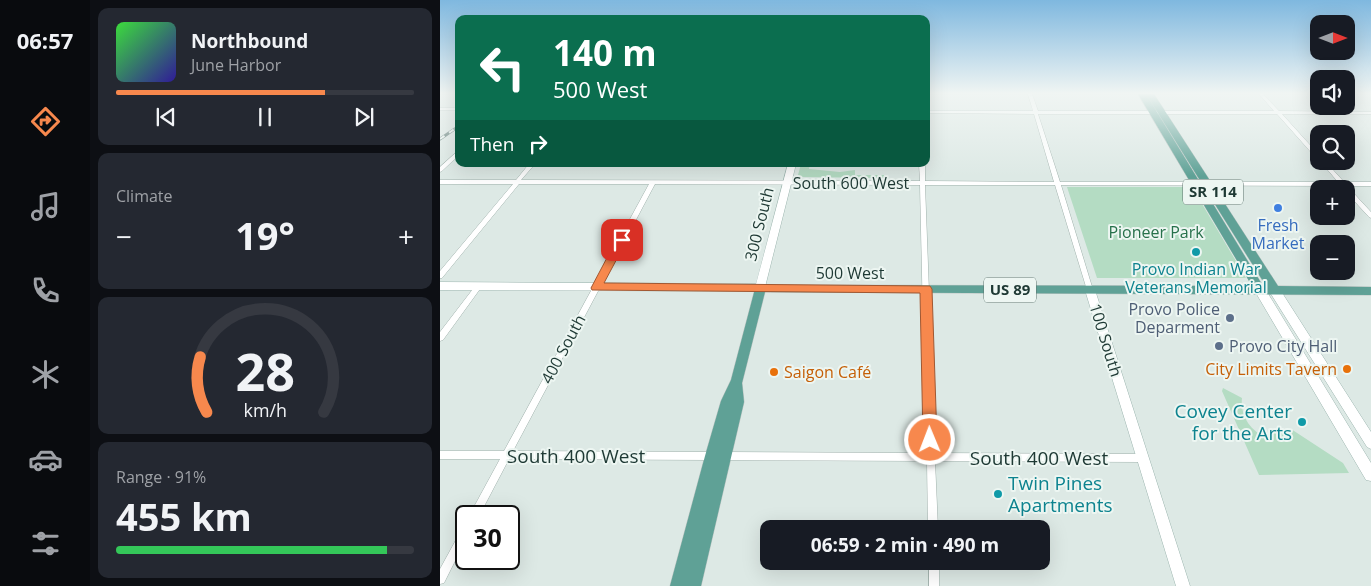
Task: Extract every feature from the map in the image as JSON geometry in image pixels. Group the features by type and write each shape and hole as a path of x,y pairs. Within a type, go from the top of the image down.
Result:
{"main road":[{"name":"SR 114","path":"1162,121 1201,184 1260,290"},
{"name":"300 South","path":"678,586 737,402 737,380 791,167"},
{"name":"SR 114","path":"1201,184 1275,291"},
{"name":"500 West","path":"440,286 1260,290"},
{"name":"100 South","path":"1090,290 1183,586"},
{"name":"US 89","path":"1260,290 1371,290"},
{"path":"1260,290 1366,459 1371,475"},
{"path":"1275,291 1371,443"},
{"name":"300 South","path":"693,586 719,456"}],"street":[{"name":"100 South","path":"1038,121 1090,290"},
{"path":"1286,121 1310,148"},
{"path":"440,170 455,156"},
{"path":"440,276 530,167"},
{"path":"922,167 933,520"},
{"path":"1330,170 1339,180"},
{"name":"South 600 West","path":"440,182 1310,184"},
{"name":"400 South","path":"480,505 653,182"},
{"name":"South 600 West","path":"1355,184 1371,184"},
{"path":"1355,198 1371,216"},
{"path":"440,338 478,287"},
{"name":"South 400 West","path":"440,455 1143,458"},
{"path":"440,579 455,551"},
{"path":"934,570 934,586"}],"green space":[{"path":"800,167 809,167 809,169 840,172 855,170 855,175 884,175 884,178 800,177 798,175"},
{"name":"Pioneer Park","path":"1067,187 1192,187 1246,278 1097,278"},
{"path":"1223,388 1242,398 1244,416 1251,427 1260,435 1266,438 1271,429 1285,433 1291,429 1343,463 1349,473 1259,475 1222,391"}],"railway":[{"path":"440,139 455,129"}],"place":[{"name":"Fresh Market","path":"1278,208"},
{"name":"Provo Indian War Veterans Memorial","path":"1196,252"},
{"name":"Provo Police Deparment","path":"1230,318"},
{"name":"Provo City Hall","path":"1219,346"},
{"name":"City Limits Tavern","path":"1347,369"},
{"name":"Saigon Café","path":"774,372"},
{"name":"Covey Center for the Arts","path":"1302,422"},
{"name":"Twin Pines Apartments","path":"998,494"}],"route":[{"path":"622,240 596,288 926,289 930,440"}]}
